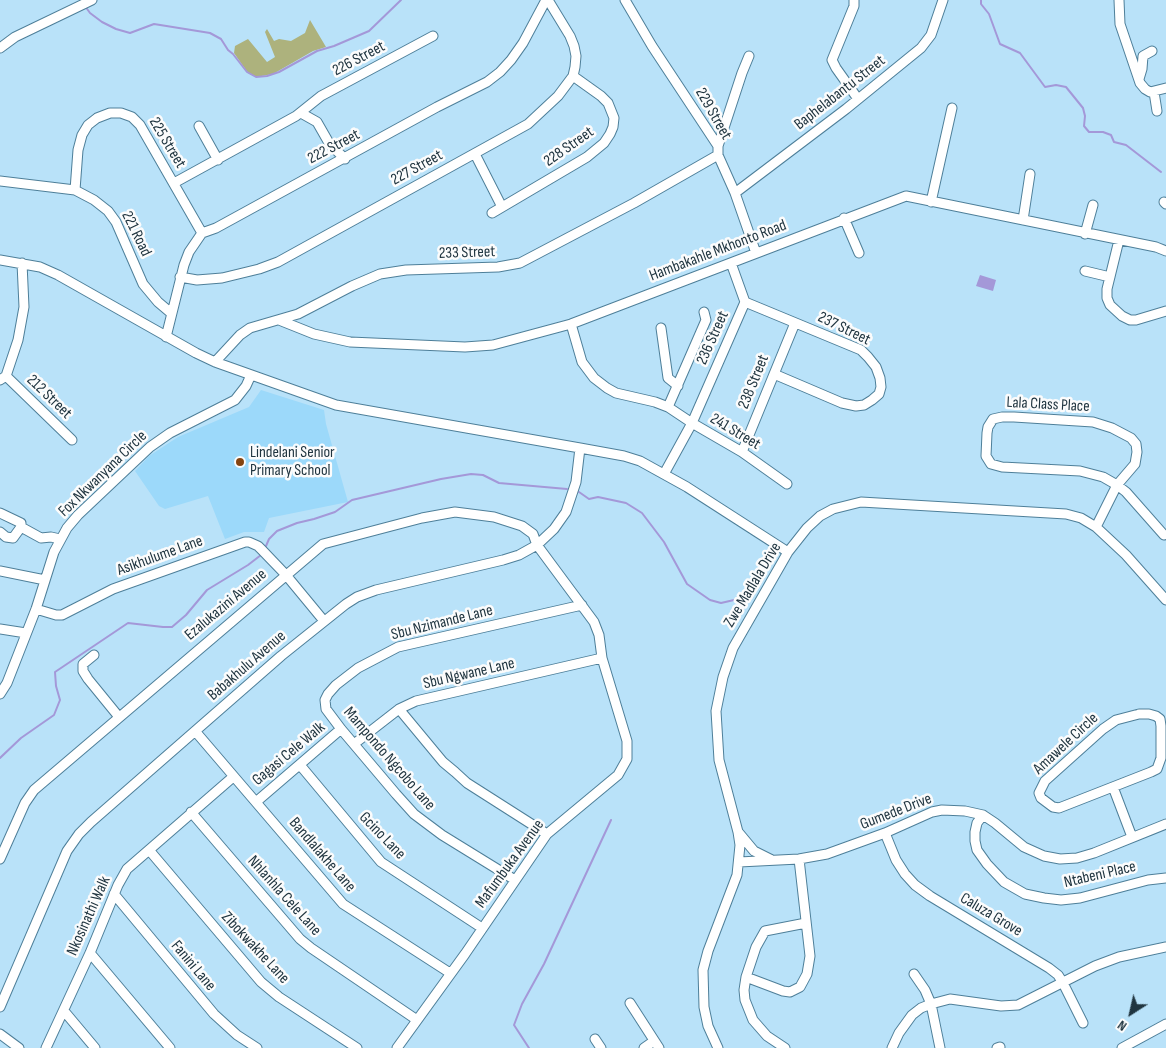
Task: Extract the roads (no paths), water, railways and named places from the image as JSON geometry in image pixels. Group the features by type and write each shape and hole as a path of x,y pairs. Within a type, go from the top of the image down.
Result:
{"street":[{"path":"547,0 570,36 574,46 576,56 573,76"},
{"name":"222 Street","path":"202,233 216,228 437,107 487,82 500,72 523,43 547,0"},
{"name":"229 Street","path":"625,0 718,151 756,253"},
{"path":"854,0 854,6 832,60 858,99"},
{"name":"Baphelabantu Street","path":"735,193 858,99 926,43 931,35 943,0"},
{"path":"1119,0 1120,24 1139,79 1145,89 1154,92 1166,88"},
{"path":"0,48 16,37 90,1"},
{"name":"226 Street","path":"174,184 302,113 321,96 433,36"},
{"path":"1139,79 1142,69 1142,56 1152,51"},
{"path":"718,151 749,56"},
{"name":"227 Street","path":"180,277 197,280 222,278 260,269 278,262 434,174 475,154 528,124 558,96 573,76"},
{"name":"228 Street","path":"492,213 587,157 604,143 610,134 614,118 608,103 573,76"},
{"path":"1154,92 1157,111"},
{"path":"932,202 952,108"},
{"name":"225 Street","path":"75,190 78,150 82,134 88,125 97,118 110,113 120,113 132,117 140,125 202,233"},
{"path":"302,113 317,122 329,143 345,159"},
{"path":"199,126 218,160"},
{"name":"233 Street","path":"215,362 240,335 250,328 298,314 380,274 406,270 498,267 520,263 634,203 718,151"},
{"path":"475,154 502,206"},
{"path":"1023,220 1030,174"},
{"name":"221 Road","path":"0,181 75,190 94,200 112,216 124,237 143,284 158,302 171,313"},
{"name":"Hambakahle Mkhonto Road","path":"279,320 314,334 350,342 465,347 493,345 571,324 844,218 906,196 1156,247 1166,252"},
{"path":"1086,233 1093,205"},
{"path":"844,218 859,254"},
{"path":"166,337 180,277 189,252 202,233"},
{"path":"1119,240 1107,289 1107,298 1110,305 1122,316 1130,320 1166,311"},
{"path":"0,260 40,267 58,275 166,337 215,362 336,405 624,456 640,461 788,552"},
{"path":"3,378 18,340 24,307 22,263"},
{"name":"236 Street","path":"664,474 692,423 745,302 731,263"},
{"path":"1085,271 1110,276"},
{"name":"237 Street","path":"745,302 851,345 864,354 876,367 881,387 879,394 872,400 864,405 856,406 842,403 774,374"},
{"path":"668,407 706,320 704,312"},
{"name":"238 Street","path":"742,452 795,322"},
{"name":"241 Street","path":"571,324 582,362 594,378 607,388 616,393 641,398 668,407 742,452 786,484"},
{"path":"661,328 668,378 678,386"},
{"name":"Fox Nkwanyana Circle","path":"0,694 36,609 60,539 67,528 78,515 140,456 170,434 235,400 246,386 251,375"},
{"name":"212 Street","path":"3,378 72,440"},
{"name":"Lala Class Place","path":"1096,527 1117,485 1131,469 1136,459 1136,444 1125,434 1093,422 1014,417 997,417 993,419 988,427 986,456 995,466 1089,473 1103,478 1117,485 1126,492 1164,535"},
{"name":"Babakhulu Avenue","path":"1,1001 62,861 73,842 91,822 195,730 346,604 366,593 519,555 537,544 554,529 566,512 576,482 580,448"},
{"name":"Zwe Madlala Drive","path":"718,1048 708,1026 704,1008 703,970 708,951 732,889 739,862 738,832 719,760 716,711 723,677 733,648 788,552 807,528 820,516 833,509 861,502 1066,514 1081,518 1096,527 1121,550 1166,600"},
{"path":"0,512 21,523 21,528 13,538 0,532"},
{"name":"Ezalukazini Avenue","path":"0,859 25,803 34,790 323,544 448,513 482,514 510,521 531,531 536,538 537,544"},
{"path":"21,528 41,538 51,537 60,539"},
{"name":"Asikhulume Lane","path":"36,609 62,615 113,589 245,542 258,546 286,575 324,621"},
{"name":"Mafumbuka Avenue","path":"397,1048 547,834 618,775 627,759 626,741 602,658 597,628 582,604 537,544"},
{"path":"0,571 45,580"},
{"name":"Sbu Nzimande Lane","path":"325,700 336,685 358,668 398,647 582,604"},
{"path":"0,629 26,633"},
{"path":"94,654 83,664 85,675 119,717"},
{"name":"Sbu Ngwane Lane","path":"354,744 399,709 416,701 602,658"},
{"name":"Mampondo Ngcobo Lane","path":"325,700 326,710 396,794 426,824 515,880"},
{"path":"399,709 443,762 467,783 547,834"},
{"name":"Amawele Circle","path":"1139,714 1156,716 1160,719 1162,726 1161,758 1156,769 1113,787 1060,808 1053,807 1046,802 1041,798 1040,793 1046,781 1103,729 1116,720 1139,714"},
{"name":"Gagasi Cele Walk","path":"256,802 342,729"},
{"name":"Bandlalakhe Lane","path":"195,730 343,904 450,973"},
{"name":"Gcino Lane","path":"300,765 381,862 482,928"},
{"name":"Nkosinathi Walk","path":"46,1048 90,953 114,894 127,869 233,776"},
{"path":"1113,787 1132,838"},
{"name":"Gumede Drive","path":"739,862 799,859 827,854 885,833 932,812 965,810 983,815 995,822 1024,847 1044,856 1060,859 1077,858 1166,824"},
{"name":"Nhlanhla Cele Lane","path":"192,812 300,939 417,1020"},
{"name":"Ntabeni Place","path":"983,815 977,823 975,832 977,850 1004,882 1025,894 1061,900 1080,898 1148,880 1166,878"},
{"path":"738,832 754,851 773,860"},
{"name":"Caluza Grove","path":"885,833 896,860 915,885 930,896 1042,962 1058,975 1083,1023"},
{"name":"Zibokwakhe Lane","path":"149,850 261,982 279,997 357,1048"},
{"path":"746,977 790,992 800,987 807,974 810,964 799,859"},
{"name":"Fanini Lane","path":"114,894 214,1014 237,1035 257,1048"},
{"path":"785,1048 759,1029 753,1020 745,1000 746,977 756,947 765,931 806,924"},
{"path":"892,1048 899,1033 912,1015 921,1008 931,1004 950,999 1010,1007 1024,1003 1119,957 1166,947"},
{"path":"90,953 170,1048"},
{"path":"914,974 925,990 931,1004 940,1048"},
{"path":"630,1003 657,1045 644,1048"},
{"path":"64,1011 95,1048"},
{"path":"1122,1048 1166,1024"},
{"path":"0,1034 20,1048"},
{"path":"595,1039 601,1048"}],"waterway":[{"path":"85,6 90,13 102,22 130,33 154,24 210,33 221,39 247,72 256,77 279,72 317,51 369,31 401,0"},
{"path":"981,0 981,4 989,14 1000,44 1020,53 1045,87 1056,85 1066,87 1083,108 1085,116 1084,126 1089,132 1103,132 1111,135 1114,142 1126,145 1161,172"},
{"path":"266,546 269,539 277,531 335,512 352,500 441,479 471,474 483,475 499,483 567,489"},
{"path":"579,492 589,499 598,497 626,503 642,513 664,542 687,584 710,600 721,603 734,600"},
{"path":"0,758 21,738 54,715 60,700 55,672 128,623 172,627 186,615 207,590 261,555"},
{"path":"529,1048 514,1025 522,1004 544,964 611,820"}],"place":[{"name":"Lindelani Senior Primary School","path":"240,462"}]}
